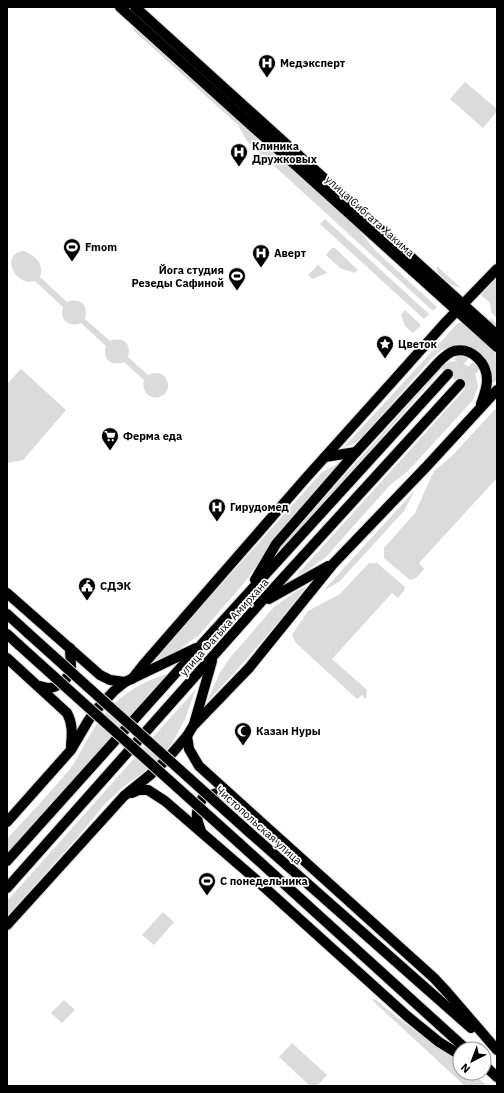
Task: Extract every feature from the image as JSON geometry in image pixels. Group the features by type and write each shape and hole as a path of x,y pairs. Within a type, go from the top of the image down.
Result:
{"main road":[{"name":"улица Сибгата Хакима","path":"120,7 460,307 497,335"},
{"name":"улица Сибгата Хакима","path":"135,7 460,307 497,347"},
{"path":"129,681 325,457 497,268"},
{"path":"245,598 276,544 356,452 437,364 449,354 456,351 471,353 477,356 481,362 487,379 480,408"},
{"name":"улица Фатыха Амирхана","path":"7,861 448,374"},
{"name":"улица Фатыха Амирхана","path":"7,888 262,602 460,384"},
{"path":"7,925 124,796 168,758 187,736 193,726 249,668 333,564 497,390"},
{"path":"325,457 356,452"},
{"path":"262,602 333,564"},
{"path":"7,593 100,675 110,680 129,681"},
{"name":"Чистопольская улица","path":"7,614 249,832 497,1050"},
{"path":"7,634 240,843 457,1041"},
{"path":"7,822 71,750 95,711 114,691 129,681 201,645"},
{"path":"38,686 48,688 54,687 60,684 69,675 71,668 70,648"},
{"path":"193,726 214,656"},
{"path":"7,658 67,713 70,718 72,730 71,750"},
{"path":"187,736 189,749 199,766 434,978 497,1050"},
{"path":"124,796 140,790 148,790 165,801 253,877 407,1016 452,1050"},
{"path":"201,831 196,819 198,808 204,798 221,792 232,796"}],"shaded area":[{"path":"136,28 357,228 375,250 437,307 433,311 247,141 238,125 132,29"},
{"path":"465,82 497,109 483,128 450,99"},
{"path":"325,219 429,314 424,319 320,224"},
{"path":"332,248 335,248 358,270 355,273 340,268 326,255"},
{"path":"24,251 32,255 38,261 41,268 40,277 67,302 79,301 82,303 86,310 85,319 110,341 122,340 125,342 129,348 128,357 148,375 157,373 164,376 168,384 167,390 164,394 160,397 155,397 146,393 144,388 144,380 124,362 112,363 109,361 105,355 106,346 81,323 69,324 66,322 62,316 63,307 35,281 21,279 16,274 11,263 13,257 17,253"},
{"path":"318,265 327,273 312,279 308,275"},
{"path":"437,266 461,288 451,284 442,277 437,272"},
{"path":"497,277 497,318 491,312 490,303 481,295"},
{"path":"405,310 420,324 420,326 413,333 405,326 401,315"},
{"path":"458,323 462,323 497,355 497,380 493,383 491,370 488,365 455,346 442,350 434,356 363,436 353,444 344,447"},
{"path":"454,361 466,365 474,371 478,387 473,400 409,470 390,485 325,558 308,570 296,576 465,389 442,369 276,557 281,546 444,365"},
{"path":"21,369 66,410 23,460 7,463 7,384"},
{"path":"497,407 497,478 419,563 424,569 416,578 410,580 384,558 384,548 415,513 434,471 452,456"},
{"path":"344,461 275,540 244,583 199,635 177,651 154,664 161,652 322,472"},
{"path":"415,490 404,511 339,582 323,591"},
{"path":"369,563 377,563 405,587 404,591 398,598 392,593 332,659 367,690 366,699 362,695 357,699 296,643 292,635 308,611 340,594"},
{"path":"307,586 233,674 207,702 219,674 229,659 274,607"},
{"path":"173,672 7,855 7,839 70,769 90,735 106,712 135,688 159,676"},
{"path":"196,689 185,719 172,743 157,761 123,787 105,804 76,839 7,916 7,901"},
{"path":"163,912 174,922 154,945 142,935"},
{"path":"64,1000 75,1010 62,1023 51,1013"},
{"path":"372,1000 376,1000 452,1057 452,1074"},
{"path":"292,1043 327,1075 317,1086 310,1086 279,1057"},
{"path":"460,1081 481,1081 487,1086 465,1086"}],"tunnel":[{"path":"448,374 497,319"},
{"path":"460,384 497,342"}],"place":[{"name":"Медэксперт","path":"267,78"},
{"name":"Клиника Дружковых","path":"239,167"},
{"name":"Fmom","path":"72,262"},
{"name":"Аверт","path":"261,268"},
{"name":"Йога студия Резеды Сафиной","path":"237,291"},
{"name":"Цветок","path":"385,359"},
{"name":"Ферма еда","path":"110,451"},
{"name":"Гирудомед","path":"217,522"},
{"name":"СДЭК","path":"87,601"},
{"name":"Казан Нуры","path":"243,746"},
{"name":"С понедельника","path":"207,896"}]}
